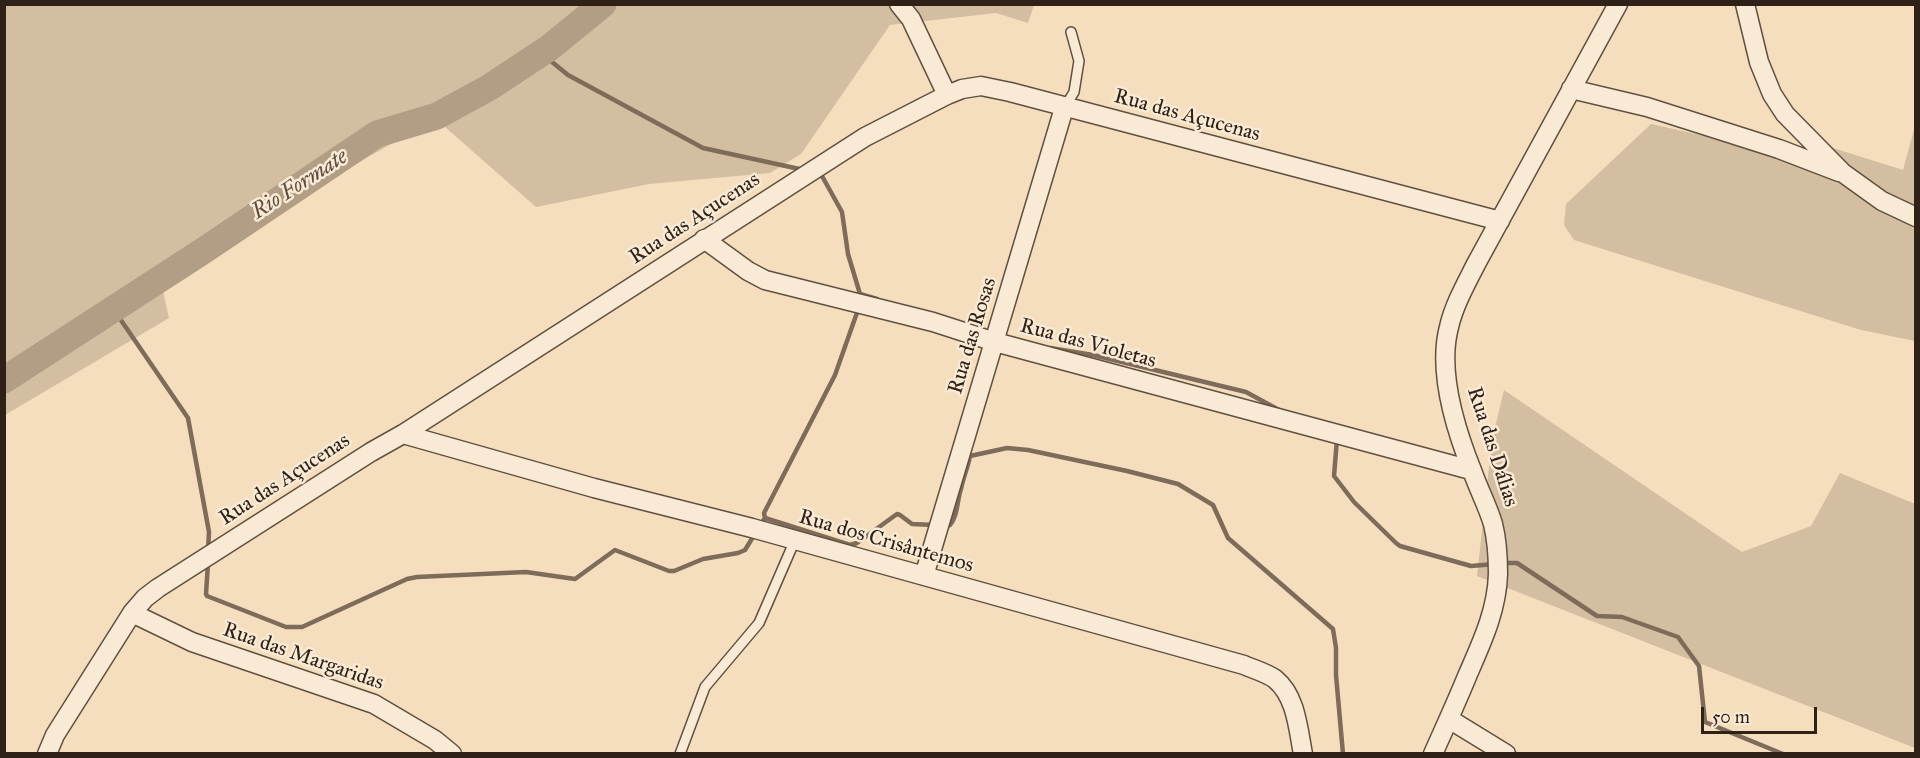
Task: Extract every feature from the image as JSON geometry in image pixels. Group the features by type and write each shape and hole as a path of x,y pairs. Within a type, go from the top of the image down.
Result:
{"street":[{"path":"898,4 911,19 947,94"},
{"name":"Rua das Dálias","path":"1434,753 1484,637 1494,605 1498,575 1493,524 1471,470 1452,406 1445,369 1445,348 1449,326 1457,302 1618,4"},
{"path":"1745,4 1759,62 1772,94 1785,114 1843,173 1882,201 1916,217"},
{"name":"Rua das Açucenas","path":"47,753 55,735 132,613 145,598 158,588 403,434 865,137 947,94 981,86 1500,222"},
{"path":"1571,89 1647,107 1779,149 1843,173"},
{"name":"Rua das Rosas","path":"924,576 1064,108"},
{"name":"Rua das Violetas","path":"704,239 748,271 765,280 933,322 995,342 1471,470"},
{"name":"Rua dos Crisântemos","path":"403,434 1244,665 1274,679 1285,692 1296,712 1303,753"},
{"name":"Rua das Margaridas","path":"132,613 192,642 374,704 435,740 452,753"},
{"path":"1449,719 1506,753"}],"lane":[{"path":"1064,108 1074,92 1079,61 1071,32"},
{"path":"681,753 705,687 759,623 795,540"}],"shaded area":[{"path":"4,5 1034,5 1028,23 996,13 890,25 801,154 770,173 649,184 536,207 436,119 159,274 169,318 5,415"},
{"path":"1651,124 1827,163 1833,148 1903,170 1915,126 1915,341 1861,330 1574,240 1564,225 1566,204"},
{"path":"1504,390 1742,552 1811,526 1840,473 1915,504 1915,748 1477,576 1492,440"}],"waterway":[{"name":"Rio Formate","path":"4,380 203,251 377,134 437,116 490,87 549,48 603,4"},
{"path":"541,53 568,75 703,148 804,170"},
{"path":"818,174 822,176 842,212 848,254 860,299"},
{"path":"860,294 877,299"},
{"path":"760,525 835,375 859,307"},
{"path":"114,310 188,418 209,532 208,551"},
{"path":"1050,348 1093,355 1246,392 1281,411"},
{"path":"1337,439 1334,476 1354,502 1396,543 1471,566 1495,564"},
{"path":"945,526 950,525 955,517 970,456 1007,448 1028,450 1178,484 1213,505 1228,538 1333,629 1343,754"},
{"path":"765,518 850,545 857,543 897,514 912,524 934,525"},
{"path":"208,563 207,596 286,627 302,627 407,579 526,572 575,579 615,550 674,571 703,559 745,550 756,532"},
{"path":"1503,563 1517,563 1597,616 1622,617 1678,637 1699,666 1705,722 1783,754"}]}
